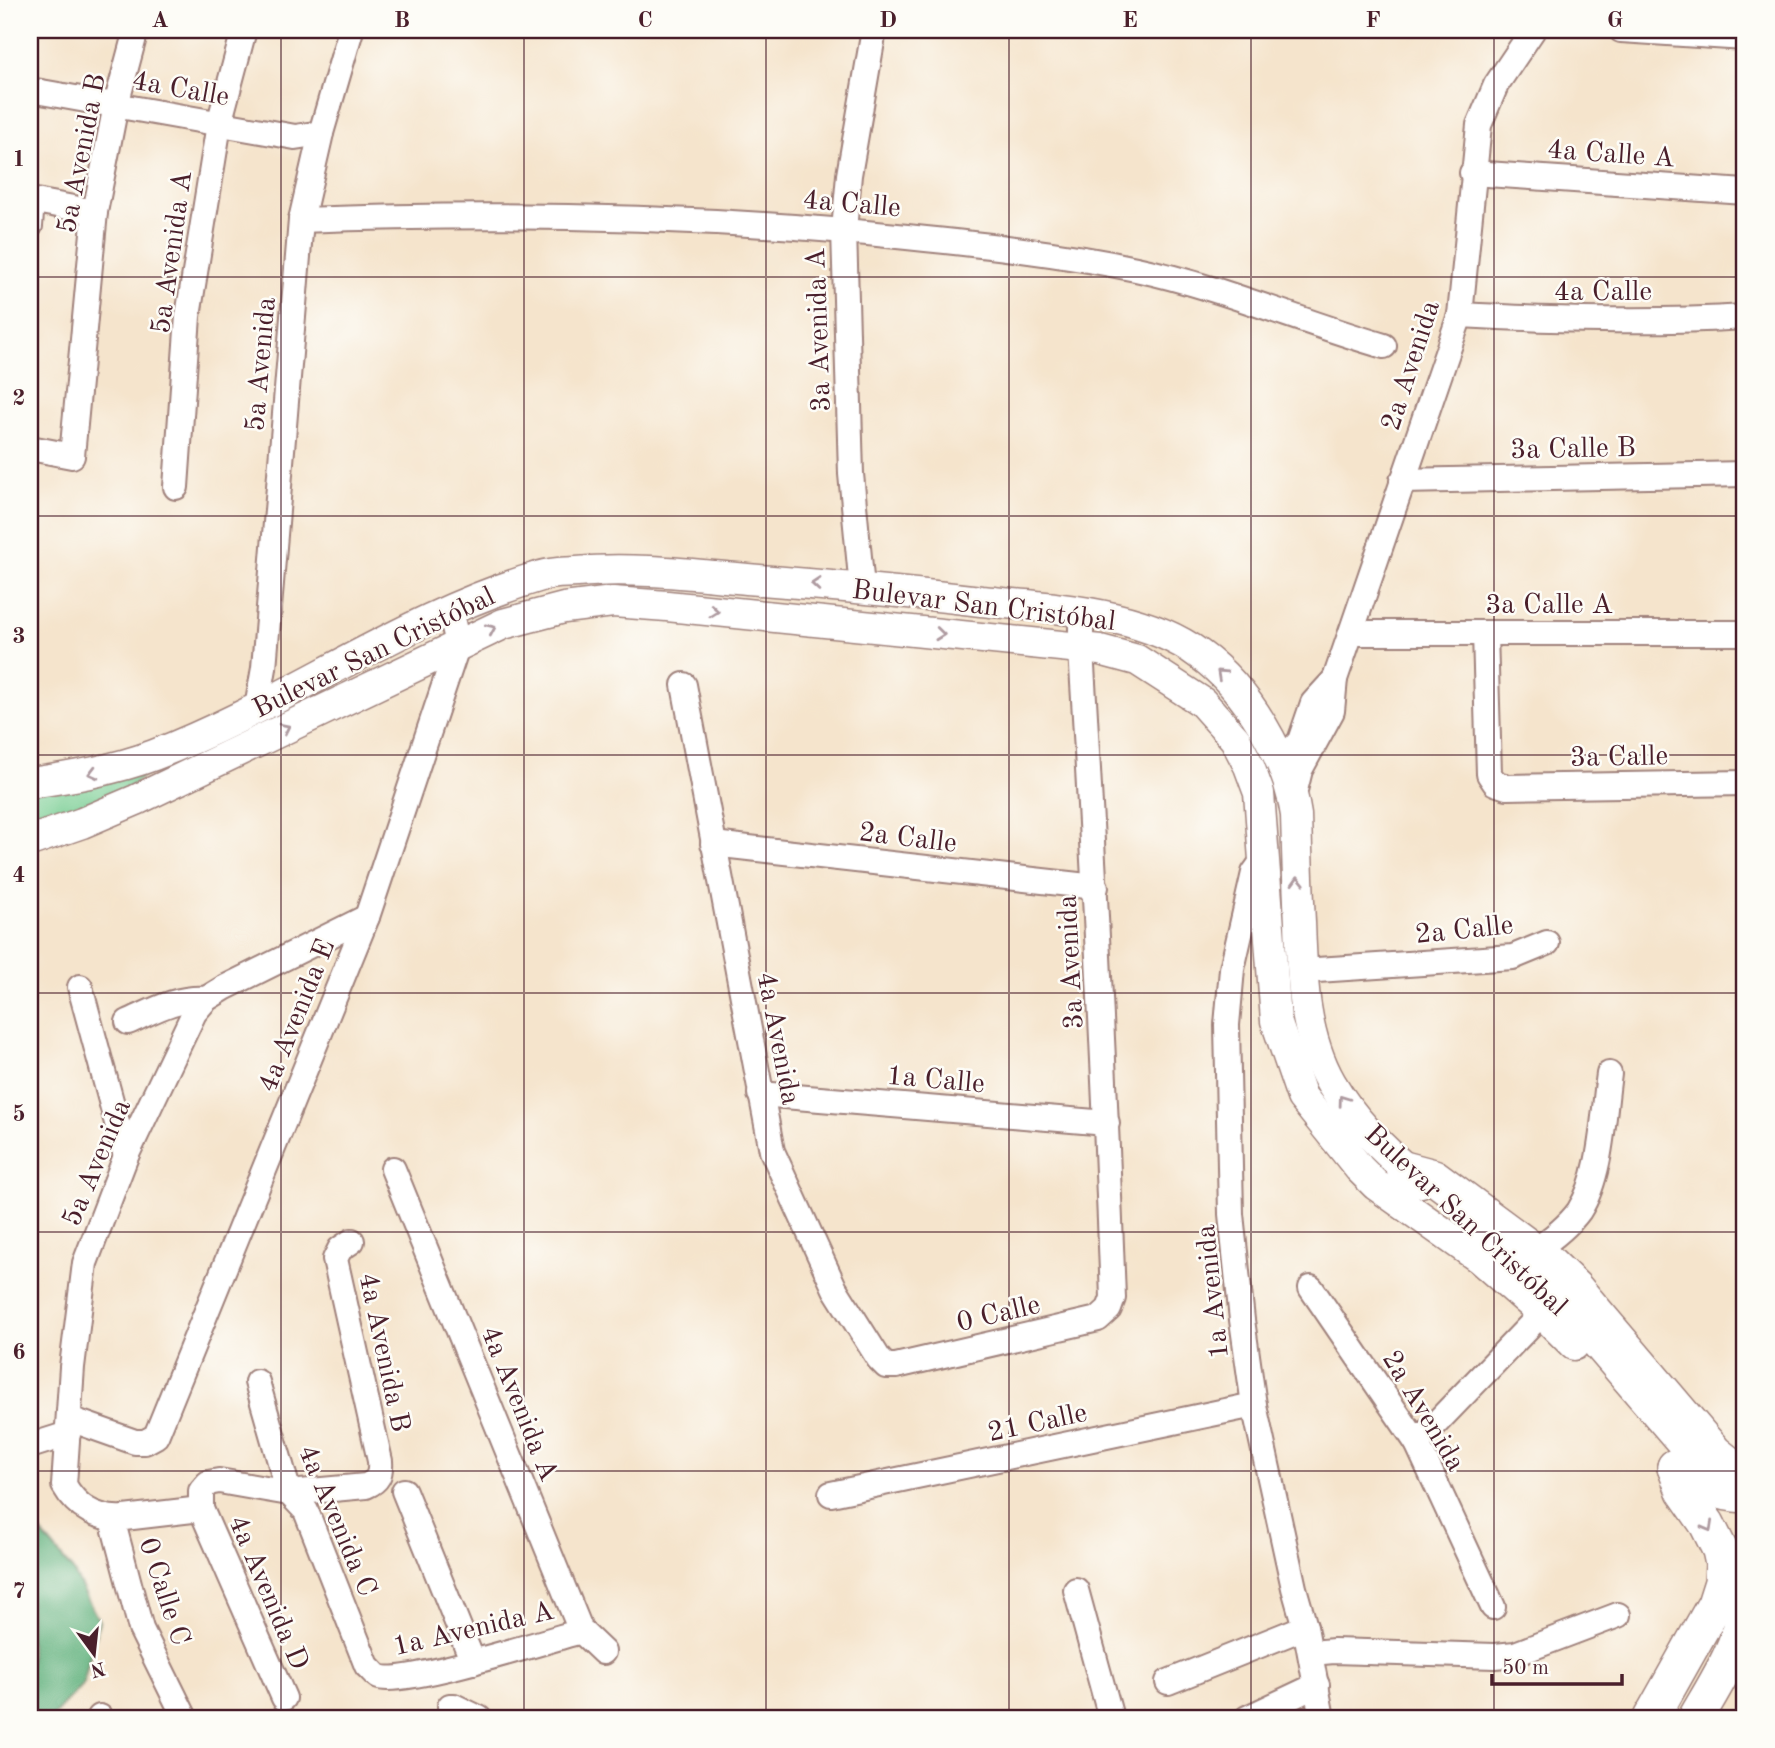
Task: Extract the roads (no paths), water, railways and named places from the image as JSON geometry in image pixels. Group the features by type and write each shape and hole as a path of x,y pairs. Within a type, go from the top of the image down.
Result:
{"highway":[{"path":"1404,1169 1434,1177 1535,1250 1575,1287 1716,1453 1730,1465 1745,1471"},
{"path":"1684,1462 1695,1483 1739,1505 1745,1567"},
{"path":"1651,1718 1711,1613 1723,1582 1720,1550 1707,1524 1684,1491 1684,1462"},
{"path":"1670,1718 1745,1588"},
{"path":"1696,1718 1731,1656 1742,1627 1745,1609"},
{"path":"1719,1718 1745,1671"}],"main road":[{"name":"Bulevar San Cristóbal","path":"30,783 79,776 155,755 257,708 450,610 546,574 615,568 862,588 1081,611 1119,619 1161,633 1200,654 1232,684 1259,720 1280,761 1293,798 1306,1013 1315,1046 1331,1083 1367,1130 1404,1169 1509,1255 1560,1301 1684,1462"},
{"name":"Bulevar San Cristóbal","path":"30,841 136,800 503,624 564,608 613,602 667,606 1100,650 1137,660 1202,702 1224,724 1249,766 1259,793 1276,1021 1303,1097 1350,1158 1376,1185 1479,1258 1542,1313 1684,1462"},
{"path":"136,800 154,779 172,767 250,729 257,708"}],"street":[{"name":"5a Avenida B","path":"30,448 72,456 95,212 116,105 136,30"},
{"name":"5a Avenida A","path":"176,487 188,316 219,124 244,30"},
{"name":"5a Avenida","path":"257,708 264,668 301,220 321,133 351,30"},
{"name":"3a Avenida A","path":"862,588 851,474 844,230 849,175 874,30"},
{"name":"2a Avenida","path":"1293,798 1300,770 1332,711 1335,679 1460,315 1472,173 1479,125 1496,85 1533,30"},
{"path":"1621,30 1745,38"},
{"name":"4a Calle","path":"30,90 295,137 321,133"},
{"name":"4a Calle A","path":"1472,173 1745,192"},
{"path":"30,226 31,201 95,212"},
{"name":"4a Calle","path":"301,220 573,215 754,223 989,245 1139,269 1223,293 1328,330 1384,346"},
{"name":"4a Calle","path":"1460,315 1577,321 1745,317"},
{"name":"3a Calle B","path":"1402,481 1745,474"},
{"path":"450,610 458,644"},
{"name":"3a Avenida","path":"1081,611 1107,1123 1112,1298 1109,1309"},
{"name":"3a Calle","path":"1485,633 1489,774 1495,783 1507,788 1745,783"},
{"name":"3a Calle A","path":"1352,634 1745,633"},
{"name":"4a Avenida E","path":"69,1427 135,1442 156,1436 367,917 458,644"},
{"name":"2a Avenida","path":"1280,761 1300,741 1313,703 1335,679"},
{"name":"4a Avenida","path":"684,685 772,1151 835,1289 879,1359 886,1366 896,1366"},
{"name":"2a Calle","path":"713,844 1096,887"},
{"name":"1a Avenida","path":"1265,857 1254,873 1232,969 1227,1025 1231,1214 1254,1405 1311,1653 1322,1718"},
{"path":"128,1022 177,1000 206,999 367,917"},
{"name":"2a Calle","path":"1302,971 1513,957 1547,943"},
{"path":"80,987 126,1156"},
{"name":"5a Avenida","path":"112,1519 87,1511 72,1499 64,1485 76,1328 85,1263 126,1156 194,1013 206,999"},
{"path":"1535,1250 1550,1240 1578,1211 1595,1172 1609,1074"},
{"name":"1a Calle","path":"760,1094 1107,1123"},
{"name":"4a Avenida A","path":"393,1169 582,1631 603,1652"},
{"name":"4a Avenida B","path":"289,1493 366,1486 376,1482 380,1473 380,1461 335,1259 341,1249 352,1241"},
{"name":"2a Avenida","path":"1311,1288 1417,1443 1493,1607"},
{"name":"0 Calle","path":"896,1366 1098,1319 1109,1309"},
{"path":"1417,1443 1542,1313"},
{"name":"4a Avenida C","path":"257,1382 289,1493 306,1511 367,1666 378,1676"},
{"name":"21 Calle","path":"831,1494 1254,1405"},
{"path":"30,1446 69,1427"},
{"path":"112,1519 201,1509 201,1491 208,1483 219,1481 289,1493"},
{"path":"404,1491 473,1662"},
{"name":"4a Avenida D","path":"201,1509 284,1698"},
{"name":"0 Calle C","path":"112,1519 141,1629 184,1718"},
{"path":"1076,1590 1111,1718"},
{"path":"1311,1653 1334,1651 1495,1656 1515,1654 1618,1615"},
{"path":"1168,1682 1305,1627"},
{"name":"1a Avenida A","path":"378,1676 394,1678 473,1662 582,1631"},
{"path":"1247,1718 1317,1685"},
{"path":"451,1712 454,1706 479,1718"}]}
